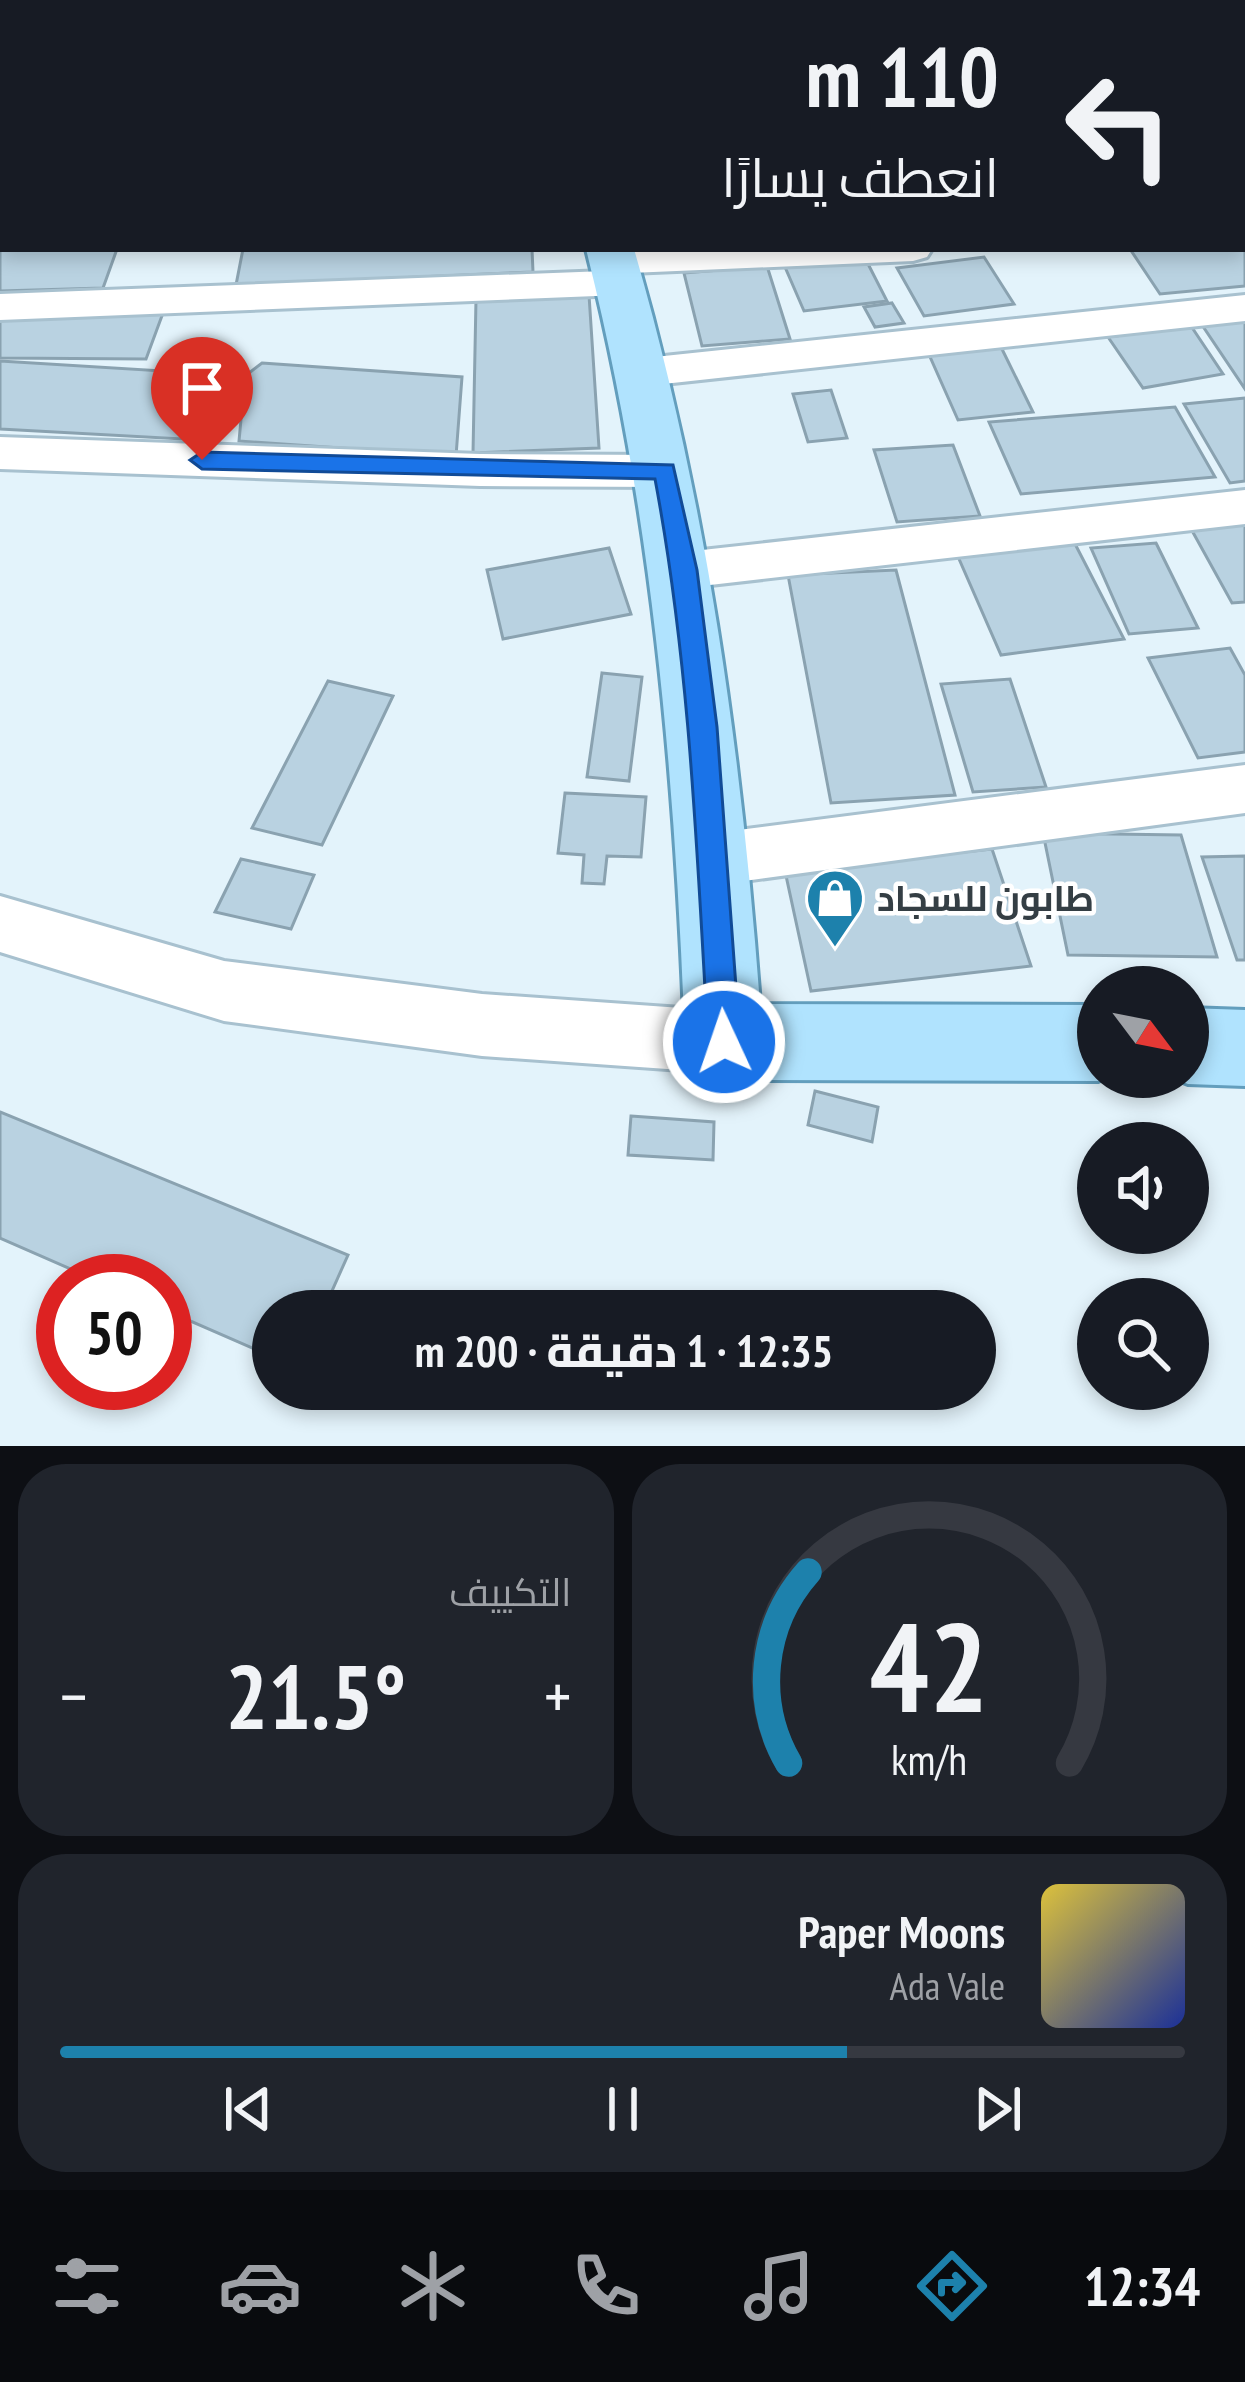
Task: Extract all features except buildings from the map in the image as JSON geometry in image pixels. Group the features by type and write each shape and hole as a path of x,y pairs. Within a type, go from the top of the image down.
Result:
{"main road":[{"path":"615,265 645,372 684,570 715,859 724,1042 1077,1043"},
{"path":"1209,1047 1245,1048"}],"street":[{"path":"0,307 857,252"},
{"path":"645,372 1245,308"},
{"path":"0,453 457,469 665,471"},
{"path":"684,570 1245,507"},
{"path":"715,859 1245,788"},
{"path":"0,924 224,991 482,1025 724,1042"}],"place":[{"name":"طابون للسجاد","path":"835,949"}],"route":[{"path":"202,460 665,471 684,570 704,727 724,1042"}]}
